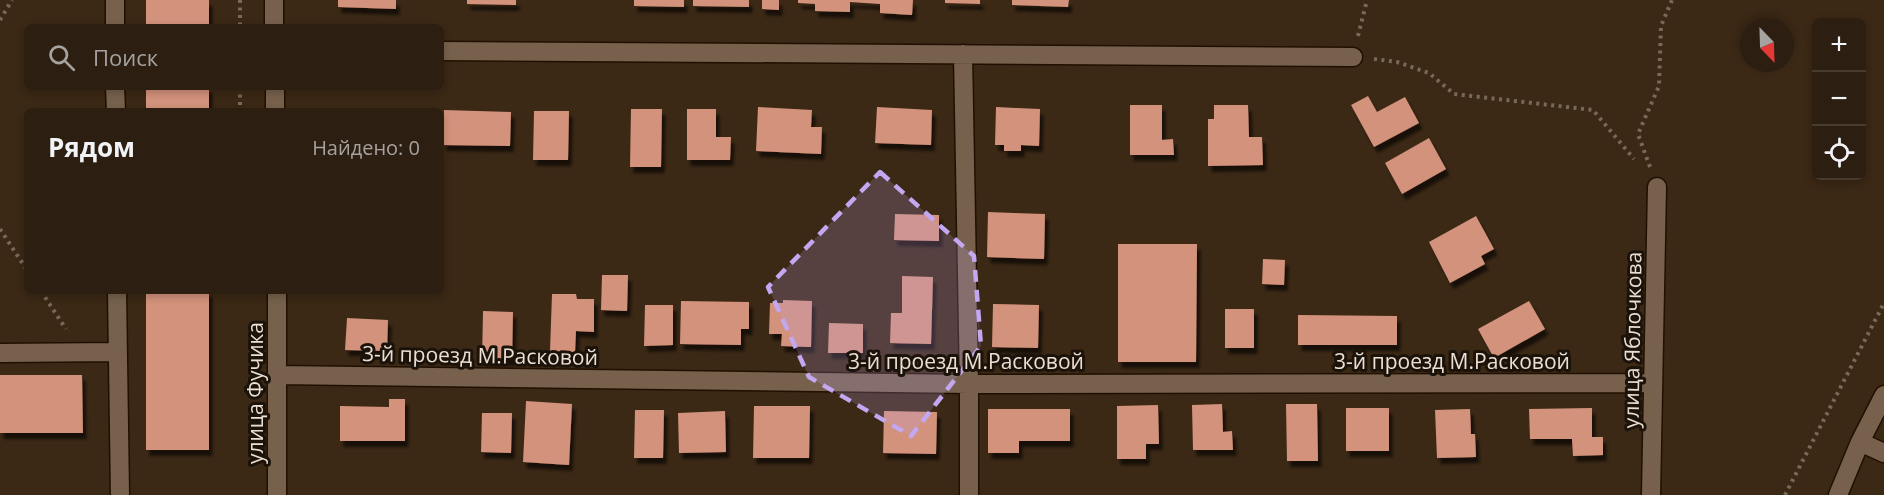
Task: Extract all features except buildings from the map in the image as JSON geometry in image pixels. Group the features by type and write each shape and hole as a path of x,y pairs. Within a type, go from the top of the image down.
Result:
{"street":[{"path":"115,0 115,24"},
{"path":"274,0 274,24"},
{"path":"444,51 1353,57"},
{"path":"963,54 969,495"},
{"path":"115,90 116,108"},
{"path":"275,90 275,108"},
{"name":"улица Яблочкова","path":"1651,495 1657,187"},
{"path":"117,294 120,495"},
{"name":"улица Фучика","path":"277,294 277,495"},
{"path":"0,352 117,352"},
{"name":"3-й проезд М.Расковой","path":"278,375 969,384 1653,384"},
{"path":"1838,495 1860,442 1884,395"},
{"path":"1860,442 1884,453"}],"path":[{"path":"0,20 12,0"},
{"path":"240,0 240,24"},
{"path":"1367,0 1353,57 1397,62 1429,73 1454,94 1593,110 1634,159"},
{"path":"1657,187 1638,134 1659,86 1661,26 1672,0"},
{"path":"240,90 240,108"},
{"path":"0,229 24,265"},
{"path":"43,294 81,352"},
{"path":"1785,495 1884,303"}],"highlighted area":[{"path":"880,172 974,256 981,346 911,436 809,377 768,287"}]}
